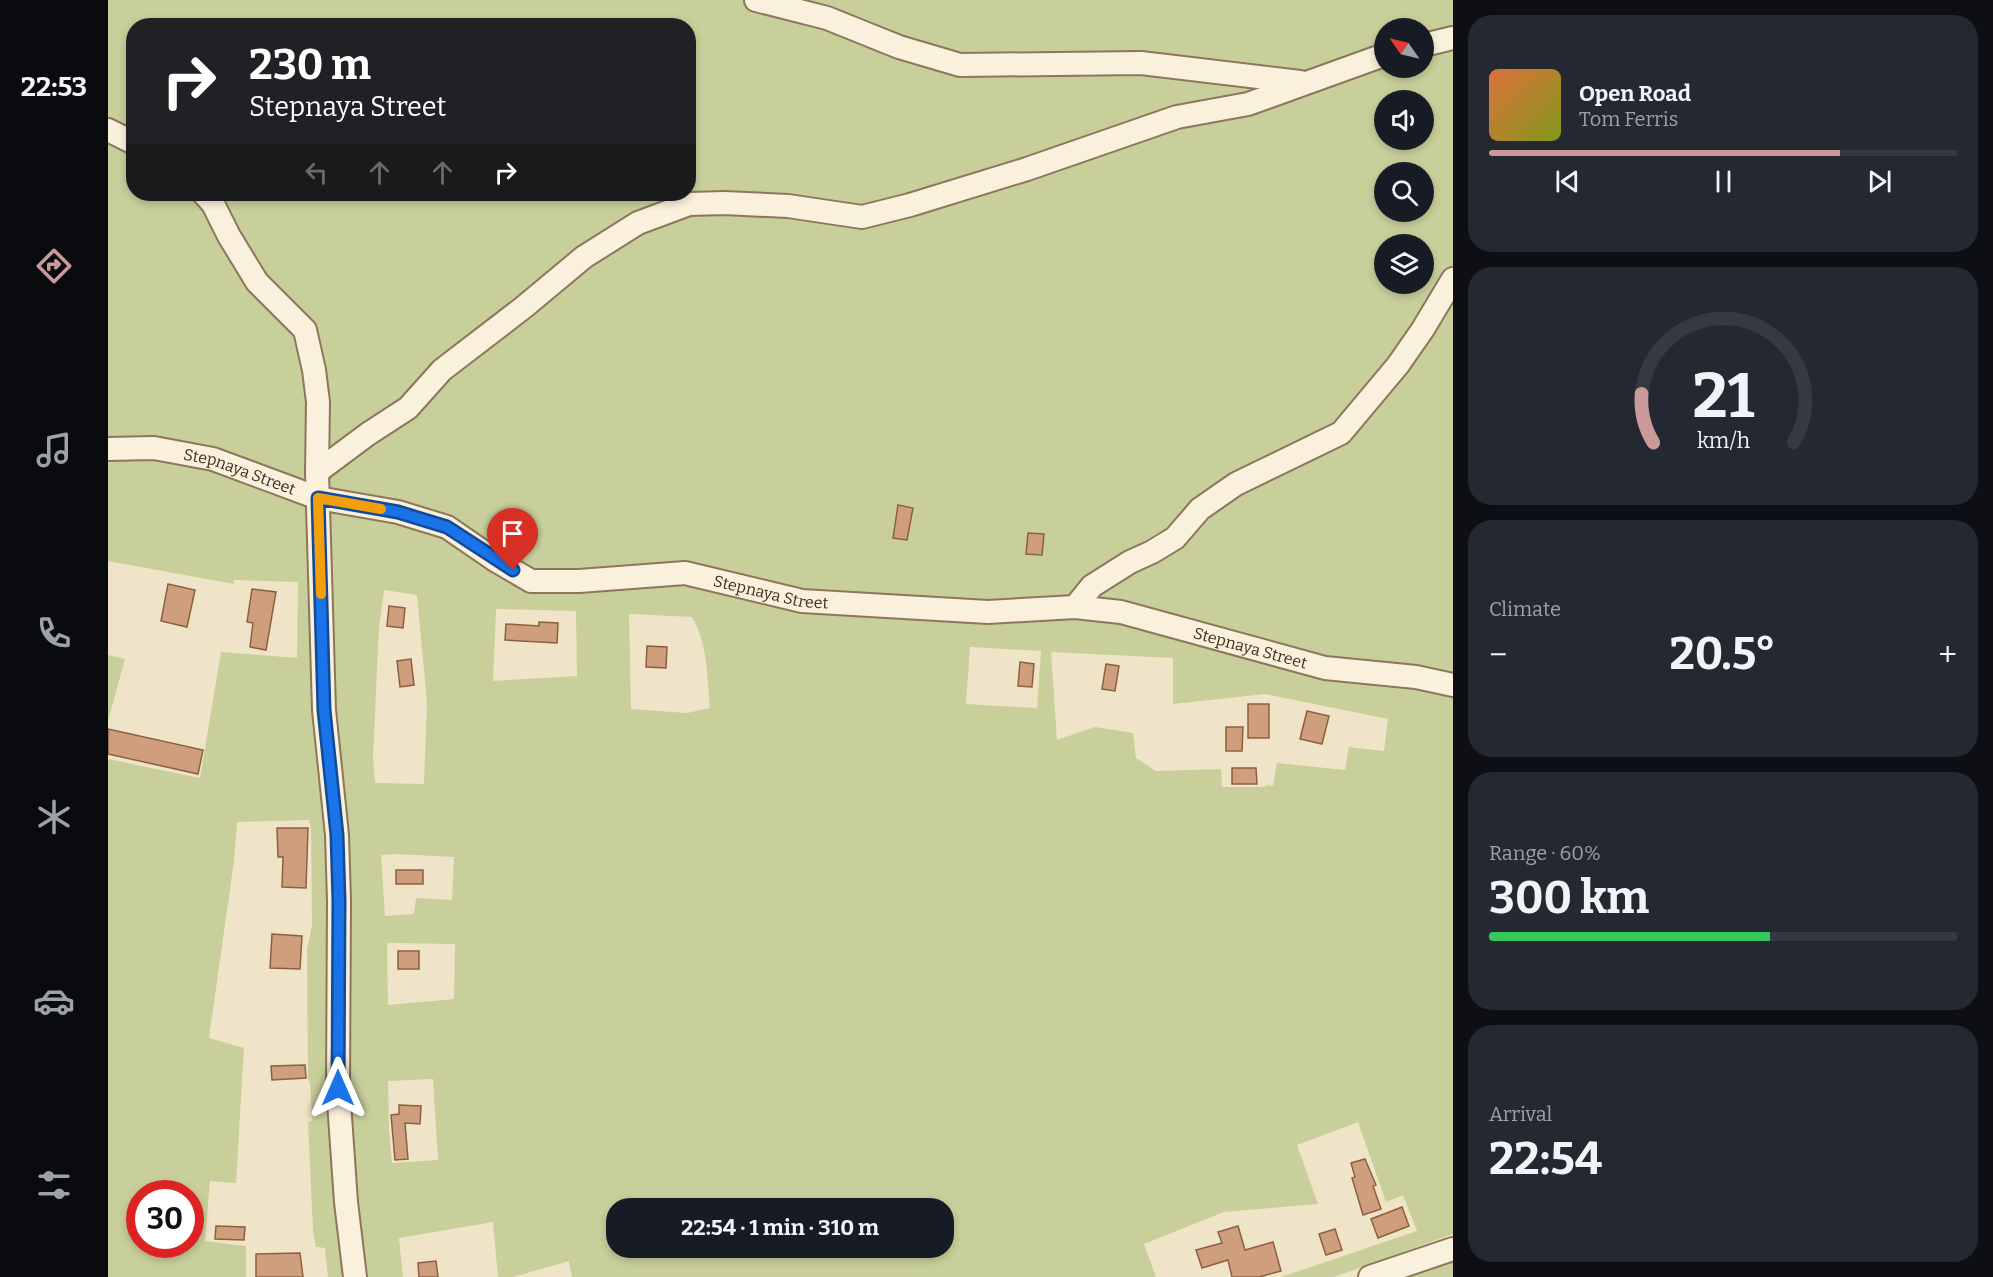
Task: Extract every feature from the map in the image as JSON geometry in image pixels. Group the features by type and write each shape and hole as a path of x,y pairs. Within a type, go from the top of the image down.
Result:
{"street":[{"path":"756,0 827,18 899,47 960,65 1142,63 1308,83"},
{"path":"1434,43 1453,38"},
{"path":"316,472 408,408 442,370 584,257 638,223 689,204 724,203 788,206 862,217 1027,170 1177,117 1248,104 1374,59"},
{"path":"108,130 126,139"},
{"path":"210,201 257,282 305,330 314,370 318,402 316,472 324,710 337,835 338,1088 346,1202 356,1277"},
{"path":"1076,607 1092,586 1175,538 1200,509 1236,484 1341,433 1398,365 1453,279"},
{"name":"Stepnaya Street","path":"108,449 154,448 213,459 318,498 398,512 447,527 495,560 531,581 579,581 685,573 802,601 988,612 1076,607 1121,612 1325,668 1416,677 1453,685"},
{"path":"1370,1277 1453,1249"}],"green space":[{"path":"108,0 1453,0 1453,678 1344,666 1112,602 978,605 693,580 818,609 1085,613 1453,690 1453,1234 1334,1277 1281,1277 1417,1231 1403,1195 1386,1202 1358,1122 1297,1145 1318,1204 1224,1212 1144,1244 1156,1277 572,1277 569,1261 513,1277 498,1277 493,1222 399,1238 403,1277 361,1277 322,751 349,1277 328,1277 325,1248 316,1247 313,1231 308,1122 312,1121 308,1079 307,950 312,925 309,820 237,822 234,861 209,1038 244,1048 236,1183 210,1181 205,1241 246,1246 246,1277 108,1277 108,759 200,778 221,652 297,658 298,582 234,580 234,584 108,561","holes":["384,590 417,595 427,703 424,784 375,783 373,756 379,628","496,609 576,611 577,676 493,681","629,614 692,617 704,650 710,708 687,713 631,709","970,647 1041,651 1037,708 966,704","1051,652 1173,658 1173,704 1265,694 1388,719 1384,751 1349,747 1345,770 1277,763 1273,786 1266,785 1265,787 1222,787 1221,769 1156,771 1136,758 1133,733 1095,727 1057,740","381,855 454,857 452,900 416,898 414,914 385,916","387,943 455,944 454,999 388,1005","433,1079 438,1160 392,1163 388,1081"]},
{"path":"108,655 125,659 108,721"},
{"path":"1453,1260 1453,1277 1404,1277"}],"building":[{"path":"898,505 913,508 907,540 893,538"},
{"path":"1028,533 1044,534 1042,555 1026,554"},
{"path":"168,584 195,590 187,627 161,621"},
{"path":"252,589 276,592 266,650 250,647 253,623 247,622"},
{"path":"389,606 405,608 403,628 387,626"},
{"path":"539,622 558,623 557,643 505,640 506,624 539,626"},
{"path":"647,646 667,647 666,668 646,667"},
{"path":"411,659 414,685 400,687 397,661"},
{"path":"1020,662 1034,664 1032,687 1018,686"},
{"path":"1106,664 1119,666 1115,691 1102,689"},
{"path":"1248,704 1269,704 1269,738 1248,738"},
{"path":"1307,711 1329,716 1322,744 1300,739"},
{"path":"1226,727 1243,727 1242,751 1226,751"},
{"path":"108,729 203,750 198,774 108,754"},
{"path":"1232,768 1256,768 1257,784 1232,784"},
{"path":"277,828 308,828 306,888 282,887 283,857 278,857"},
{"path":"396,870 423,870 423,884 396,884"},
{"path":"272,934 302,936 300,969 270,968"},
{"path":"398,951 419,951 419,969 398,969"},
{"path":"305,1065 306,1078 272,1080 271,1066"},
{"path":"399,1105 421,1106 420,1124 405,1123 408,1159 395,1160 391,1115 399,1114"},
{"path":"1365,1159 1376,1185 1373,1186 1381,1209 1363,1215 1352,1178 1355,1177 1351,1163"},
{"path":"1402,1207 1409,1226 1378,1238 1371,1219"},
{"path":"216,1226 245,1227 244,1240 215,1239"},
{"path":"1238,1226 1245,1250 1273,1242 1281,1271 1259,1277 1232,1277 1228,1260 1202,1268 1196,1250 1222,1243 1218,1232"},
{"path":"1335,1229 1342,1250 1326,1255 1319,1234"},
{"path":"300,1253 303,1277 256,1277 256,1254"},
{"path":"436,1261 438,1277 419,1277 418,1263"}],"slow traffic":[{"path":"321,594 318,498 381,509"}],"route":[{"path":"338,1088 337,835 324,710 318,498 398,512 447,527 513,570"}]}
